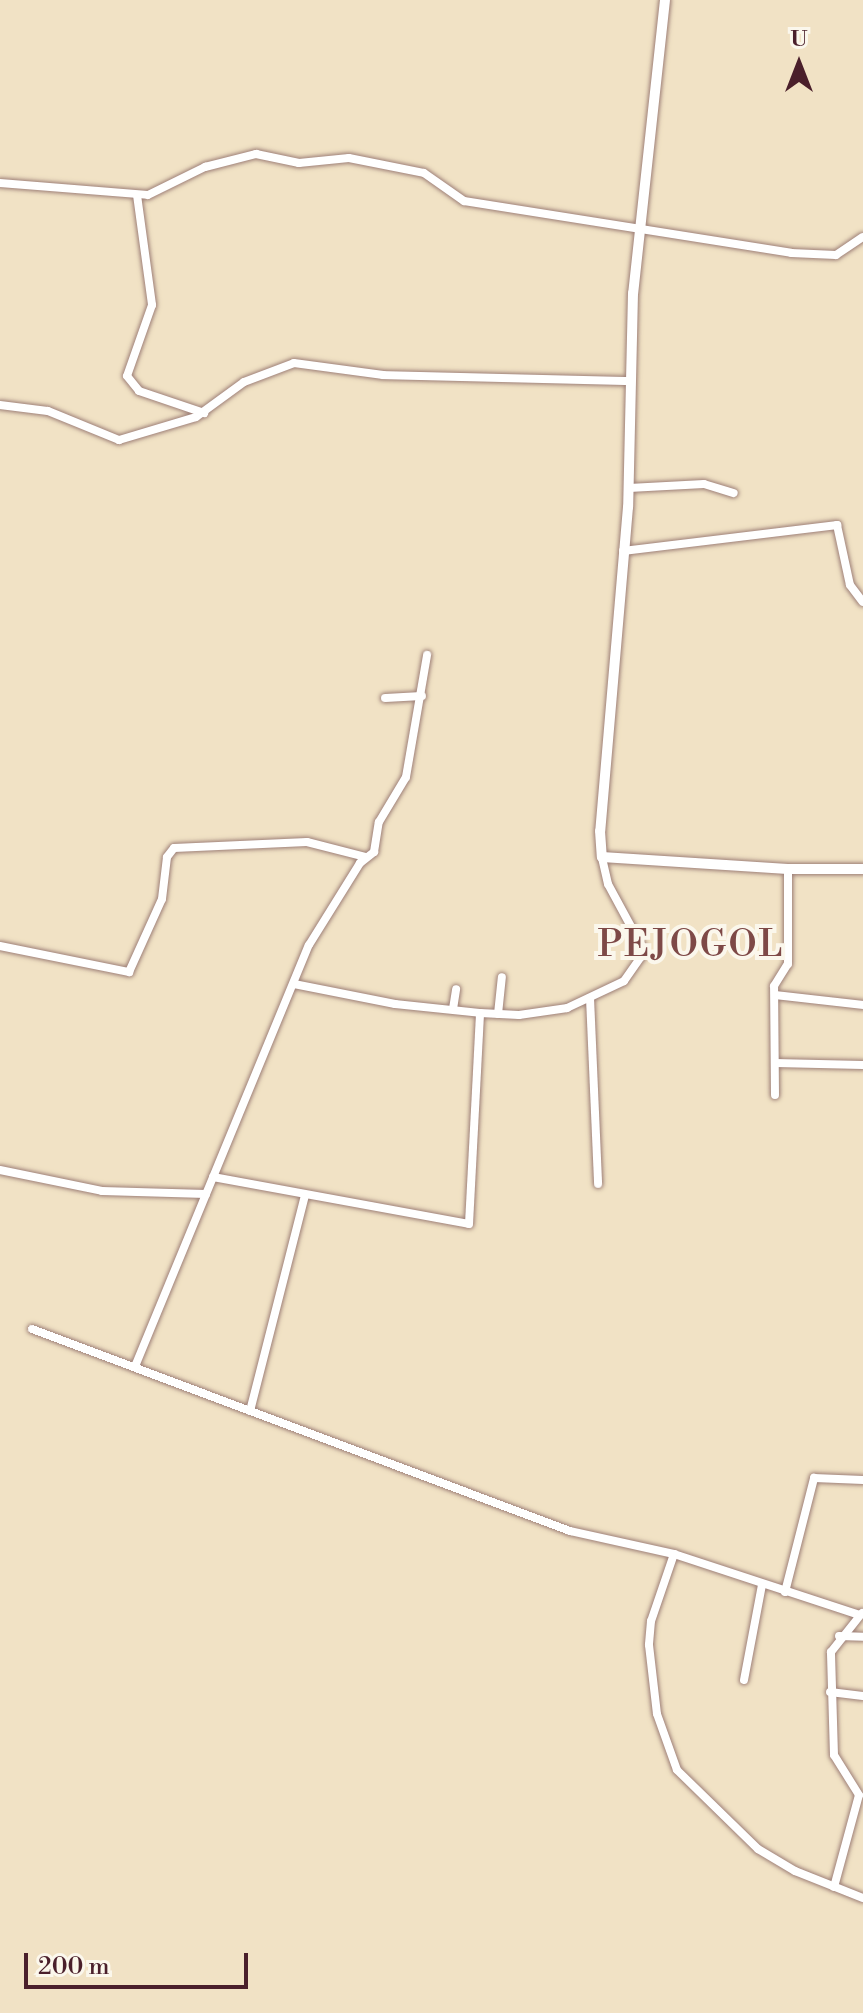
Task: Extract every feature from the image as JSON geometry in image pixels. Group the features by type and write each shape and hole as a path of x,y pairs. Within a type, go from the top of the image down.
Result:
{"street":[{"path":"294,984 395,1004 498,1014 549,1012 590,998 624,981 641,957 641,945 608,884 602,857 629,488 639,226 665,0"},
{"path":"0,183 137,195 156,193 205,167 256,154 299,163 349,158 424,173 464,201 815,256 836,255 863,237"},
{"path":"137,195 152,305 127,376 139,391 204,413"},
{"path":"0,405 58,415 115,440 204,413 244,382 294,363 383,375 631,381"},
{"path":"629,488 704,484 734,493"},
{"path":"623,551 837,525 850,585 863,602"},
{"path":"136,1364 309,945 366,857 375,850 381,817 406,777 427,655"},
{"path":"385,698 422,696"},
{"path":"0,946 129,972 162,899 167,857 174,848 307,842 366,857"},
{"path":"602,857 788,869 863,869"},
{"path":"775,1095 774,984 788,964 788,869"},
{"path":"498,1014 502,977"},
{"path":"453,1009 456,989"},
{"path":"775,995 863,1005"},
{"path":"590,998 598,1184"},
{"path":"213,1177 469,1224 480,1013"},
{"path":"775,1063 863,1065"},
{"path":"0,1170 102,1191 206,1194"},
{"path":"250,1411 305,1195"},
{"path":"32,1329 136,1364 250,1411 570,1531 674,1554 762,1585 861,1614 839,1636 831,1652 830,1692 835,1762 859,1795 834,1887"},
{"path":"785,1592 814,1478 863,1480"},
{"path":"674,1554 651,1621 649,1645 664,1747 677,1770 745,1839 834,1887 863,1898"},
{"path":"744,1680 762,1585"},
{"path":"839,1636 863,1637"},
{"path":"830,1692 863,1696"}],"district":[{"name":"PEJOGOL","path":"691,946"}]}
